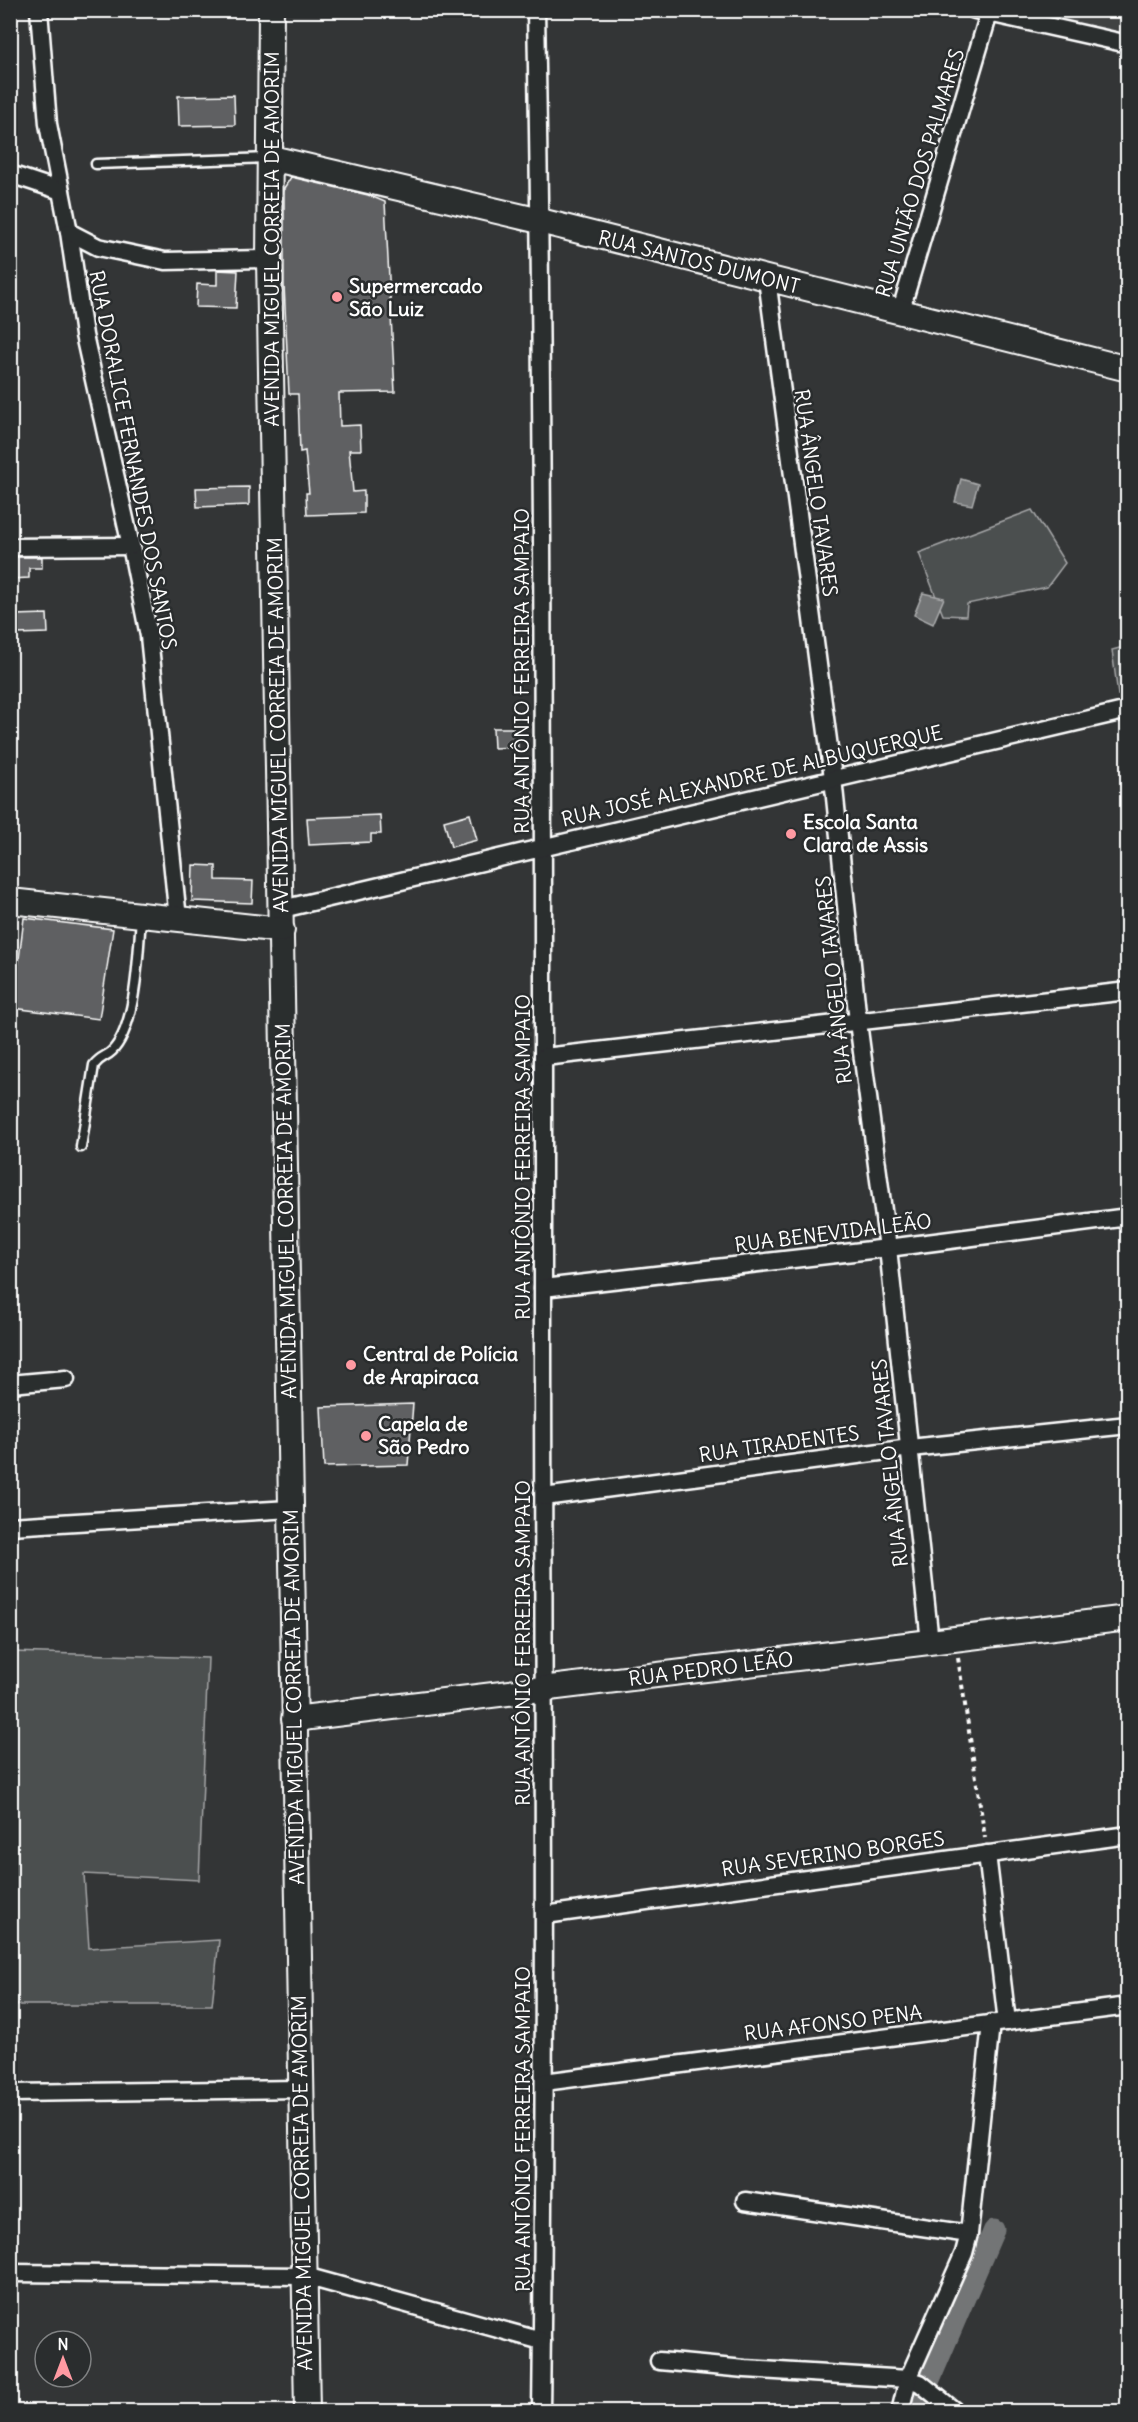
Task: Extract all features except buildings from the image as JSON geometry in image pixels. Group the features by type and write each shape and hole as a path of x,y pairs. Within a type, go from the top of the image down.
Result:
{"street":[{"name":"RUA DORALICE FERNANDES DOS SANTOS","path":"39,10 48,124 69,232 84,335 131,546 148,636 178,919"},
{"name":"AVENIDA MIGUEL CORREIA DE AMORIM","path":"271,10 269,259 307,2412"},
{"name":"RUA ANTÔNIO FERREIRA SAMPAIO","path":"536,10 540,221 544,847 545,1915 541,2412"},
{"path":"985,12 1128,44"},
{"name":"RUA UNIÃO DOS PALMARES","path":"900,313 985,12"},
{"name":"RUA SANTOS DUMONT","path":"271,158 540,221 1128,369"},
{"path":"10,174 61,191"},
{"path":"69,232 98,247 165,261 269,259"},
{"name":"RUA ÂNGELO TAVARES","path":"767,279 833,778 858,1022 888,1248 930,1642"},
{"path":"10,547 131,546"},
{"name":"RUA JOSÉ ALEXANDRE DE ALBUQUERQUE","path":"282,920 544,847 1128,710"},
{"path":"10,901 178,919 282,920"},
{"path":"544,1057 1128,991"},
{"name":"RUA BENEVIDA LEÃO","path":"543,1287 888,1248 1128,1217"},
{"path":"10,1384 66,1379"},
{"name":"RUA TIRADENTES","path":"544,1497 910,1448 1128,1425"},
{"path":"10,1526 291,1509"},
{"name":"RUA PEDRO LEÃO","path":"294,1719 1128,1618"},
{"name":"RUA SEVERINO BORGES","path":"545,1915 1128,1835"},
{"path":"900,2412 964,2253 969,2234 999,2023 987,1854"},
{"name":"RUA AFONSO PENA","path":"544,2082 1128,2006"},
{"path":"10,2093 300,2089"},
{"path":"745,2201 969,2234"},
{"path":"10,2273 305,2276 542,2341"},
{"path":"659,2361 914,2381 938,2396 956,2412"}],"lane":[{"path":"96,164 271,158"},
{"path":"81,1148 94,1065 100,1057 112,1051 128,1025 142,916"}],"path":[{"path":"956,1639 987,1854"}],"shaded area":[{"path":"990,10 1127,11 1127,44"},
{"path":"961,479 978,484 972,505 955,502"},
{"path":"1032,510 1065,563 1047,587 967,604 966,616 943,615 919,553"},
{"path":"923,593 944,598 933,624 914,615"},
{"path":"1127,646 1127,693 1118,695 1112,650"},
{"path":"11,1652 208,1658 199,1880 84,1874 89,1948 219,1940 212,2005 11,2005"}],"waterway":[{"path":"916,2412 994,2230"}],"place":[{"name":"Supermercado São Luiz","path":"337,297"},
{"name":"Escola Santa Clara de Assis","path":"791,834"},
{"name":"Central de Polícia de Arapiraca","path":"351,1365"},
{"name":"Capela de São Pedro","path":"366,1436"}]}
